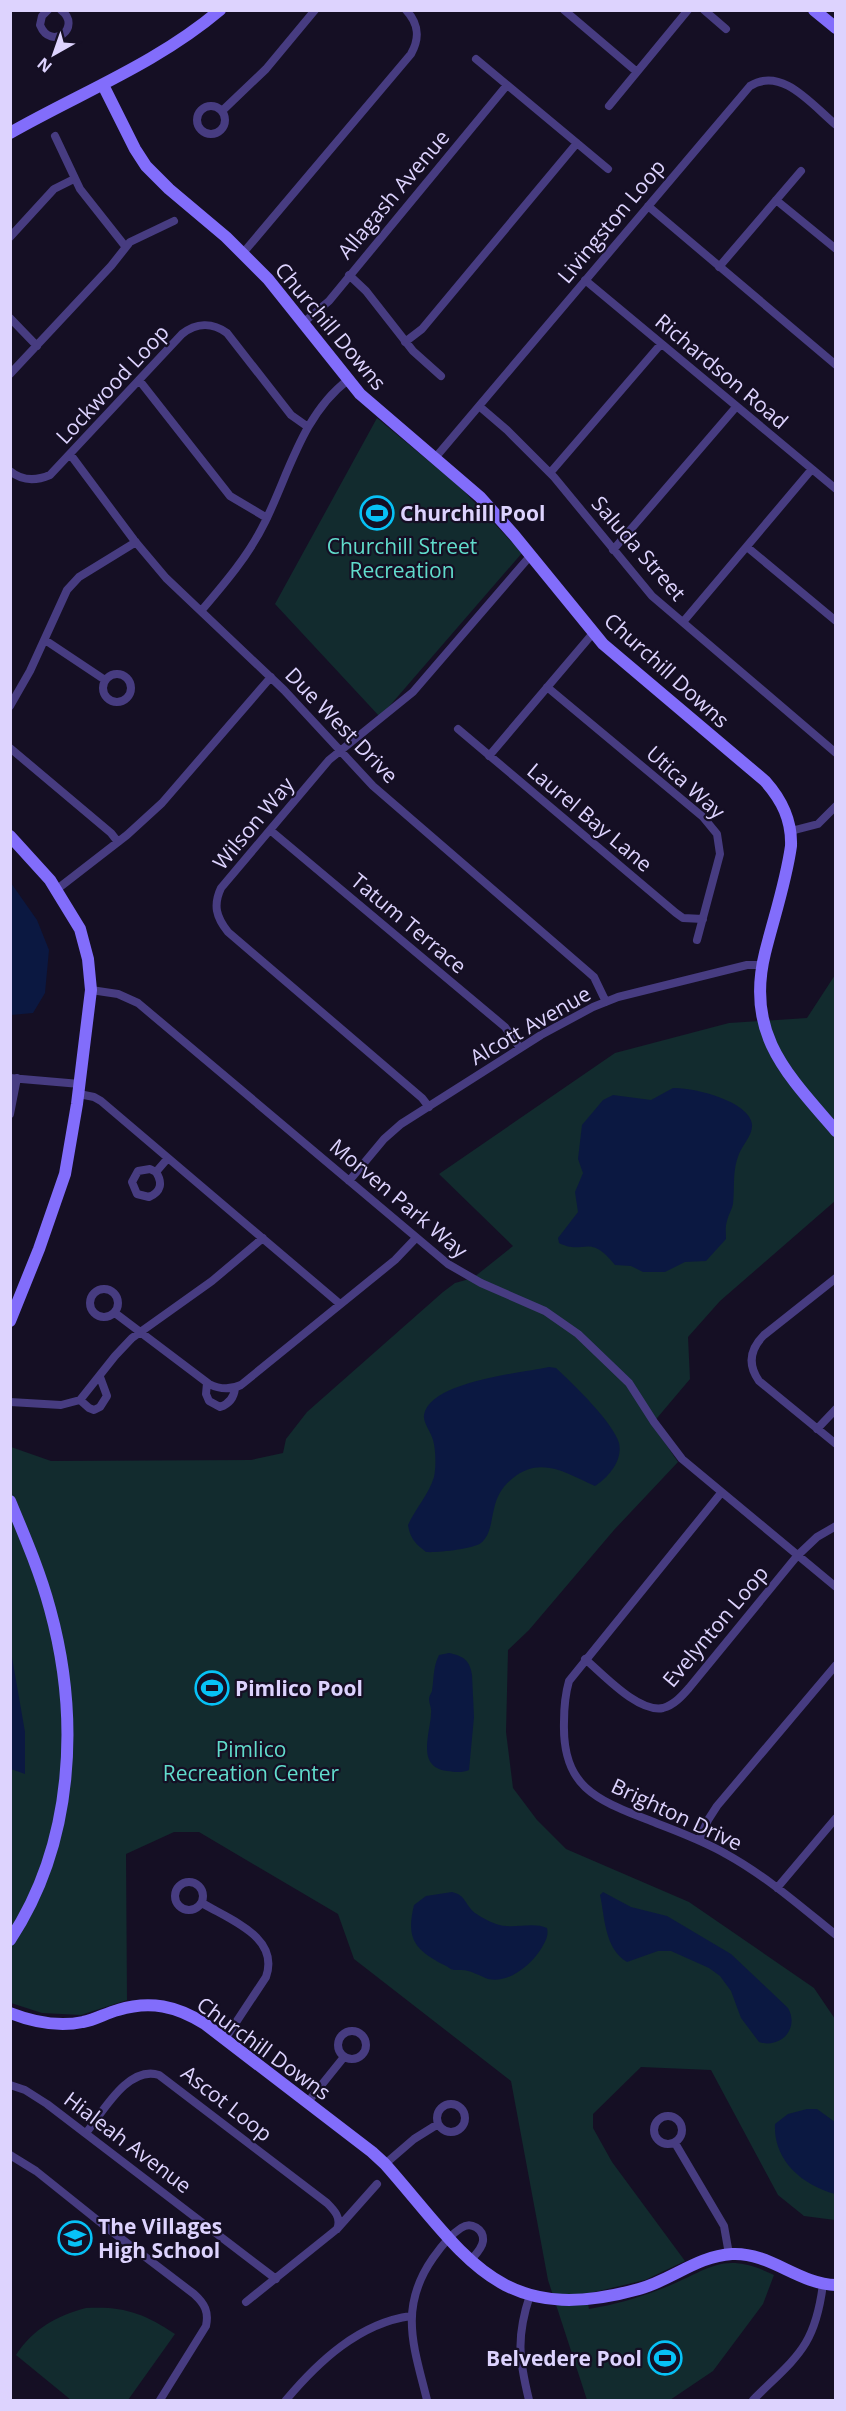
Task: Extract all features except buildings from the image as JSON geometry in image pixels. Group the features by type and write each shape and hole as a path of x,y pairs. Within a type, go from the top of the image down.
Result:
{"street":[{"path":"46,11 40,20 42,30 54,37 64,34 68,27 68,18 61,10"},
{"path":"10,133 164,52 220,10"},
{"path":"222,111 266,69 315,10"},
{"path":"243,253 411,54 418,35 412,17 406,10"},
{"path":"564,10 637,72"},
{"path":"609,106 688,10"},
{"path":"704,10 726,29"},
{"path":"814,10 836,28"},
{"path":"476,59 608,169"},
{"name":"Livingston Loop","path":"435,458 744,92 757,82 771,79 780,81 836,125"},
{"name":"Churchill Downs","path":"103,85 146,166 243,253 304,322 348,380 373,407 480,498 531,555 613,654 765,781 781,801 791,831 790,855 762,965 759,1002 769,1042 783,1066 836,1131"},
{"name":"Allagash Avenue","path":"304,322 321,310 507,85"},
{"path":"54,136 74,179 91,205 125,246"},
{"path":"405,342 422,329 577,143"},
{"path":"719,267 801,171"},
{"path":"10,237 54,189 74,179"},
{"path":"776,200 836,249"},
{"path":"648,206 836,365"},
{"path":"10,374 118,258 125,246 174,221"},
{"path":"349,275 366,291 405,342 441,376"},
{"name":"Richardson Road","path":"585,280 836,489"},
{"path":"10,318 37,346"},
{"name":"Lockwood Loop","path":"10,471 20,478 28,479 43,478 56,470 189,328 204,324 213,325 227,333 291,415 308,427"},
{"path":"550,473 661,344"},
{"path":"139,380 230,496 267,518"},
{"path":"201,611 239,565 267,518 308,427 333,393 348,380"},
{"name":"Saluda Street","path":"479,406 550,473 652,597 836,753"},
{"path":"614,550 736,407"},
{"name":"Due West Drive","path":"70,454 136,543 166,578 271,677 390,801 586,969 594,977 606,1002"},
{"path":"683,622 812,470"},
{"path":"10,706 45,640 62,598 72,583 136,543"},
{"path":"747,547 836,621"},
{"name":"Wilson Way","path":"429,1107 422,1098 228,932 219,922 216,899 221,888 340,750 407,698 531,555"},
{"path":"489,756 594,632"},
{"path":"45,640 105,680"},
{"path":"56,890 118,842 180,784 271,677"},
{"name":"Utica Way","path":"547,687 711,825 717,834 720,854 697,940"},
{"name":"Laurel Bay Lane","path":"458,729 676,913 683,918 703,919"},
{"path":"10,748 111,833 118,842"},
{"path":"791,831 818,824 836,806"},
{"name":"Tatum Terrace","path":"270,830 504,1027 520,1048"},
{"path":"10,836 30,856 56,890 80,929 88,959 91,990 79,1089 65,1174 39,1249 10,1321"},
{"name":"Alcott Avenue","path":"349,1181 391,1132 565,1021 606,1002 747,965 762,965"},
{"name":"Morven Park Way","path":"91,990 118,994 138,1003 416,1238 465,1275 545,1311 578,1334 629,1383 682,1459 836,1587"},
{"path":"10,1114 14,1078 79,1089 101,1101 340,1304"},
{"path":"156,1172 168,1158"},
{"path":"10,1402 61,1405 80,1400 123,1346 212,1281 263,1238"},
{"path":"207,1383 206,1394 209,1401 220,1407 226,1405 235,1388 395,1260 416,1238"},
{"path":"836,1278 764,1335 754,1346 751,1359 759,1381 836,1444"},
{"path":"115,1312 207,1383 216,1388 235,1388"},
{"path":"80,1400 88,1408 94,1410 104,1402 106,1396 100,1377"},
{"path":"817,1429 836,1408"},
{"name":"Brighton Drive","path":"721,1493 569,1681 564,1702 565,1754 577,1777 588,1790 608,1805 699,1840 749,1868 836,1935"},
{"path":"10,1501 50,1609 61,1658 67,1700 68,1739 65,1784 52,1853 39,1886 10,1940"},
{"name":"Evelynton Loop","path":"585,1659 641,1705 662,1708 671,1704 689,1688 797,1556 817,1537 836,1526"},
{"path":"699,1840 717,1806 836,1665"},
{"path":"777,1888 836,1818"},
{"path":"202,1903 256,1936 264,1944 269,1955 270,1966 266,1977 225,2039"},
{"name":"Churchill Downs","path":"10,2013 43,2023 61,2024 82,2022 136,2005 158,2004 189,2014 225,2039 385,2164 470,2261 507,2287 530,2295 567,2301 598,2299 661,2282 699,2261 729,2254 759,2257 804,2278 829,2284"},
{"path":"307,2103 344,2057"},
{"name":"Ascot Loop","path":"86,2133 127,2082 144,2072 159,2075 327,2203 338,2216 337,2229"},
{"name":"Hialeah Avenue","path":"10,2085 25,2090 47,2104 276,2278"},
{"path":"385,2164 414,2139 438,2124"},
{"path":"675,2142 724,2226 729,2254"},
{"path":"10,2155 36,2171 194,2294 206,2308 208,2318 206,2326 160,2400"},
{"path":"246,2302 337,2229 377,2184"},
{"path":"427,2400 416,2355 411,2316 413,2301 423,2275 438,2251 462,2227 468,2225 479,2230 483,2242 470,2261"},
{"path":"753,2400 807,2344 829,2284"},
{"path":"529,2400 519,2351 522,2323 530,2295"},
{"path":"286,2400 311,2372 336,2350 366,2331 393,2320 411,2316"}],"green space":[{"name":"Churchill Street Recreation","path":"377,418 460,487 522,553 380,717 275,604"},
{"name":"Pimlico Recreation Center","path":"835,975 835,1201 720,1301 688,1337 690,1379 652,1424 678,1462 614,1530 529,1630 508,1650 506,1732 513,1788 537,1820 566,1849 689,1902 814,1988 835,2019 835,2220 804,2216 778,2195 711,2070 641,2067 593,2114 593,2128 612,2162 685,2261 645,2280 586,2294 589,2309 643,2295 704,2270 728,2263 756,2267 774,2275 763,2304 713,2371 670,2400 587,2400 548,2280 511,2081 354,1959 338,1914 199,1832 174,1832 126,1854 127,2000 81,2015 42,2013 11,2003 11,1447 51,1461 251,1460 283,1453 286,1439 307,1412 443,1292 455,1283 473,1278 513,1246 439,1174 615,1053 729,1023 807,1018"},
{"path":"86,2308 111,2308 133,2312 175,2334 128,2400 71,2400 16,2355 30,2338 46,2325"}],"water":[{"name":"Churchill Pool","path":"370,497 387,511 375,525 368,520 372,515 362,507"},
{"path":"11,883 37,920 49,950 45,993 33,1013 11,1015"},
{"path":"673,1088 706,1093 731,1102 749,1116 752,1124 751,1132 735,1166 733,1204 726,1223 726,1239 706,1261 685,1262 665,1272 643,1272 631,1266 615,1265 599,1249 559,1243 558,1238 578,1212 575,1192 583,1173 578,1159 582,1125 603,1100 613,1095 651,1100"},
{"path":"549,1367 556,1368 592,1404 615,1434 620,1449 614,1468 595,1486 554,1469 544,1467 523,1471 509,1481 501,1491 495,1504 489,1532 481,1543 463,1549 426,1552 414,1541 408,1525 434,1477 434,1444 424,1418 430,1403 459,1386"},
{"path":"10,1646 25,1732 25,1774 11,1769"},
{"path":"449,1653 465,1660 470,1666 472,1675 474,1717 469,1770 461,1772 437,1768 431,1763 427,1747 431,1711 429,1698 436,1664 439,1655"},
{"name":"Pimlico Pool","path":"204,1679 215,1684 218,1679 226,1683 219,1700 198,1691"},
{"path":"452,1892 463,1898 475,1913 494,1923 502,1926 535,1925 547,1928 547,1936 541,1949 518,1972 496,1980 468,1971 453,1970 432,1959 419,1947 412,1934 414,1905 426,1896"},
{"path":"603,1892 631,1907 667,1916 731,1954 788,2008 791,2023 786,2036 774,2043 759,2042 741,2018 731,1991 720,1976 709,1968 671,1951 658,1951 627,1962 619,1956 607,1932 600,1895"},
{"path":"817,2109 835,2122 835,2194 801,2177 784,2160 779,2149 775,2124 788,2114"},
{"name":"Belvedere Pool","path":"673,2347 678,2364 670,2367 668,2362 656,2366 652,2354"}],"place":[{"name":"Churchill Pool","path":"377,513"},
{"name":"Pimlico Pool","path":"212,1688"},
{"name":"The Villages High School","path":"75,2238"},
{"name":"Belvedere Pool","path":"665,2358"}]}
